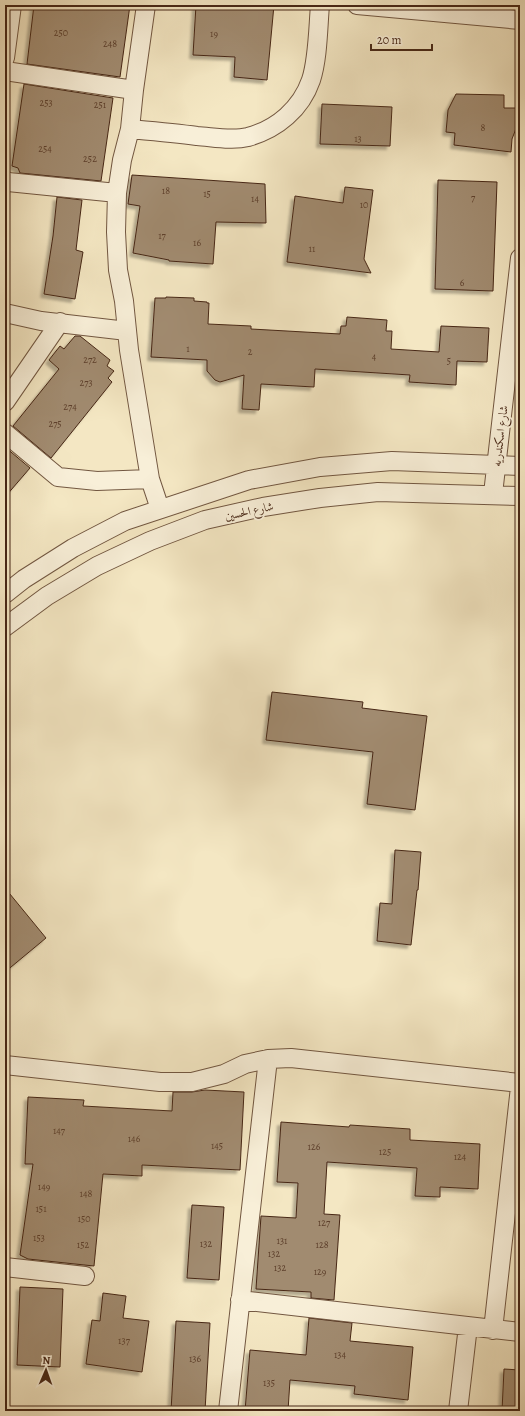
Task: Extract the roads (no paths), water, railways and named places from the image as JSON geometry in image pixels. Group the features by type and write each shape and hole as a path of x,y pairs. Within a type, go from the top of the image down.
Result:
{"street":[{"path":"5,58 12,5"},
{"path":"146,5 130,129 122,160 117,192 116,232 118,270 150,479 160,509"},
{"path":"130,129 225,138 247,137 268,130 287,117 302,100 311,80 315,58 320,5"},
{"path":"357,5 520,20"},
{"path":"5,71 134,90"},
{"path":"5,180 8,182 117,192"},
{"name":"شارع اسكندريه","path":"492,494 518,295 520,258"},
{"path":"5,313 41,321 60,322 127,331"},
{"path":"5,402 60,322"},
{"path":"5,433 58,477 97,481 150,479"},
{"path":"5,594 24,579 73,548 125,521 249,480 320,467 392,461 520,466"},
{"name":"شارع الحسين","path":"5,627 47,596 98,566 150,541 205,520 263,507 320,498 378,492 492,494 520,496"},
{"path":"5,1065 160,1082 192,1082 224,1074 245,1064 268,1059 291,1058 520,1083"},
{"path":"228,1411 268,1059"},
{"path":"493,1330 520,1087"},
{"path":"5,1267 85,1276"},
{"path":"240,1300 520,1332"},
{"path":"458,1411 468,1326"}]}
